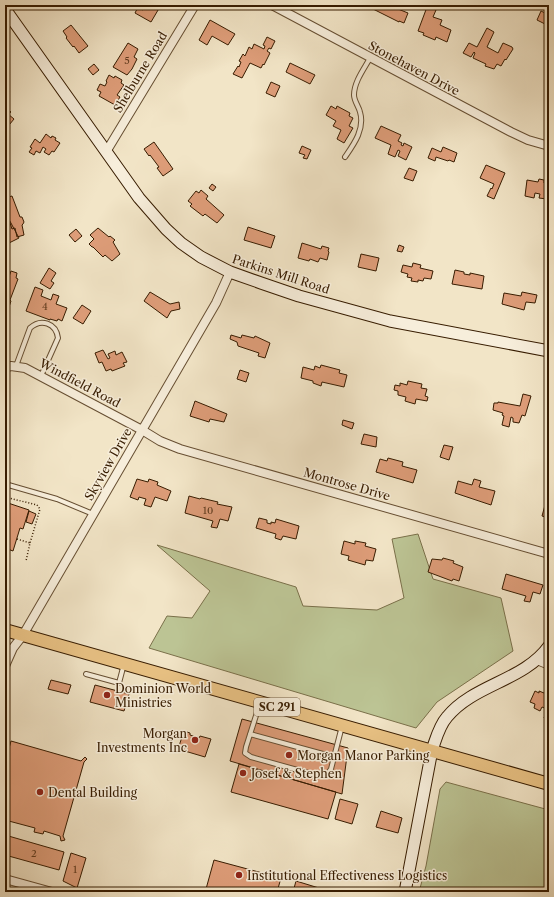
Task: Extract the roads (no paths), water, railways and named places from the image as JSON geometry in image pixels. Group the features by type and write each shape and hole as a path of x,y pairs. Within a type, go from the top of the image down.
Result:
{"main road":[{"name":"SC 291","path":"5,630 549,784"}],"street":[{"name":"Shelburne Road","path":"106,152 195,5"},
{"name":"Stonehaven Drive","path":"272,5 510,132 528,140 549,146"},
{"name":"Parkins Mill Road","path":"5,9 139,198 166,229 181,243 201,257 230,272 300,296 390,321 549,351"},
{"name":"Skyview Drive","path":"5,666 13,648 23,635 216,303 230,272"},
{"name":"Windfield Road","path":"16,366 25,368 41,376 142,430"},
{"path":"5,368 16,366"},
{"name":"Montrose Drive","path":"142,430 160,441 180,450 549,554"},
{"path":"405,892 432,750 446,718 455,708 467,699 537,660 549,646"},
{"path":"537,660 549,665"},
{"path":"5,879 52,892"}],"lane":[{"path":"345,157 355,143 362,127 361,113 354,96 355,86 370,58"},
{"path":"16,366 30,328 34,324 47,323 53,326 57,332 58,338 41,376"},
{"path":"5,484 57,499 93,514"},
{"path":"86,674 119,683 125,664"},
{"path":"260,702 245,753 251,757 319,776 326,776 331,769 342,725"},
{"path":"250,734 334,757"}],"place":[{"name":"Dominion World Ministries","path":"107,695"},
{"name":"Morgan Investments Inc","path":"195,740"},
{"name":"Morgan Manor Parking","path":"289,755"},
{"name":"Josef & Stephen","path":"243,773"},
{"name":"Dental Building","path":"40,792"},
{"name":"Institutional Effectiveness Logistics","path":"239,875"}]}
